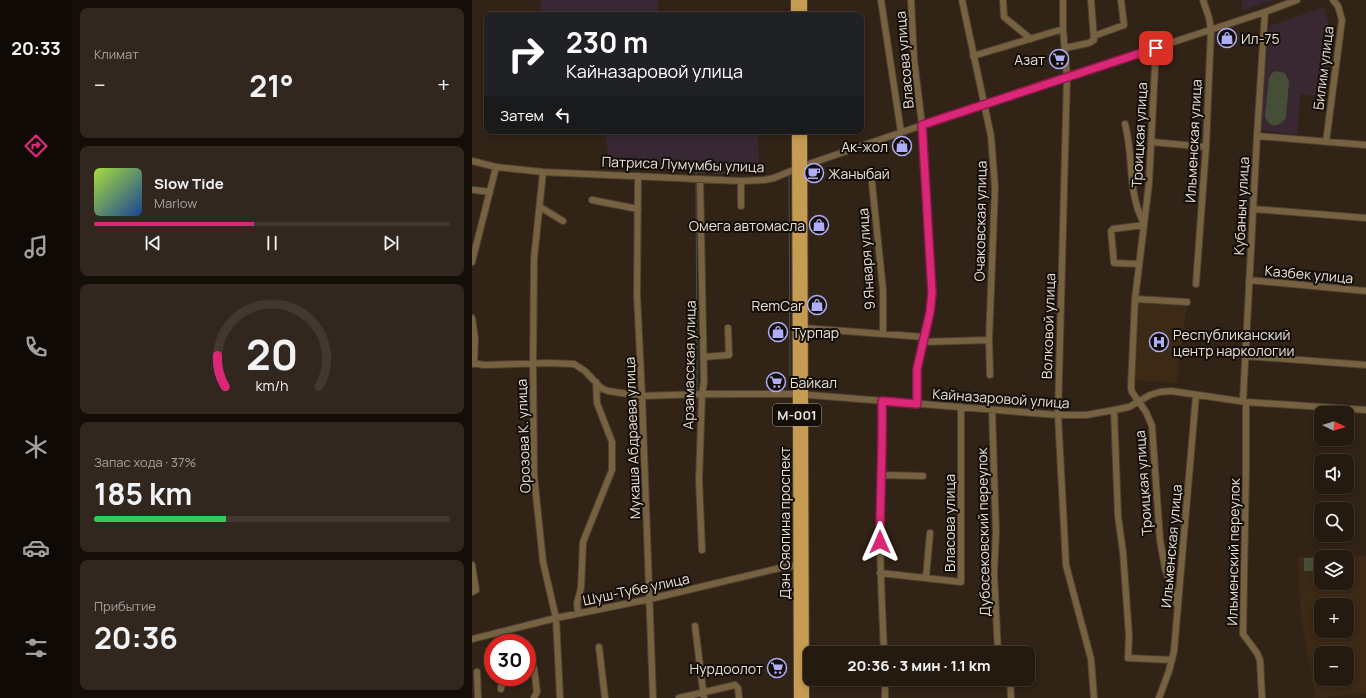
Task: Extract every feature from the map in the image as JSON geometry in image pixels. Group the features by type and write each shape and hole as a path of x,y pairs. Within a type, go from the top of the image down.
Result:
{"main road":[{"path":"795,0 795,12"},
{"path":"803,0 803,12"},
{"name":"Дэн Сяопина проспект","path":"796,134 800,167"},
{"name":"Дэн Сяопина проспект","path":"798,698 801,565 800,167 803,134"},
{"name":"Дэн Сяопина проспект","path":"800,275 804,328 801,394"},
{"name":"Дэн Сяопина проспект","path":"801,565 805,698"}],"street":[{"path":"881,0 901,132"},
{"name":"Власова улица","path":"911,0 914,59 922,125 932,293 930,312 917,369 917,404"},
{"name":"Очаковская улица","path":"962,0 991,136 995,188 988,340 990,375"},
{"path":"1003,0 1004,17 1031,39"},
{"name":"Волковой улица","path":"1063,0 1063,29 1067,77 1058,415 1066,565 1091,659 1094,698"},
{"path":"1065,48 1089,43 1094,40 1091,0"},
{"path":"1094,36 1124,26 1122,0"},
{"name":"Ильменская улица","path":"1196,284 1206,147 1211,30 1203,0"},
{"name":"Патриса Лумумбы улица","path":"472,162 496,167 543,172 741,181 764,180 774,178 800,167 901,132 1265,12 1297,0"},
{"name":"Билим улица","path":"1326,142 1342,20 1338,6 1333,0"},
{"name":"Кубаныч улица","path":"1245,401 1245,356 1265,12"},
{"path":"973,56 1063,29"},
{"name":"Троицкая улица","path":"1156,48 1149,183 1135,299 1131,388 1132,392 1140,401 1152,426 1160,540 1165,568 1178,608"},
{"name":"Троицкая улица","path":"1125,124 1128,135 1134,197 1138,212 1144,224"},
{"path":"1257,136 1366,145"},
{"path":"1152,142 1206,147"},
{"path":"472,262 496,167"},
{"name":"Орозова К. улица","path":"543,172 534,259 532,364 534,475 543,562 556,618 560,698"},
{"name":"Мукаша Абдраева улица","path":"638,176 637,295 653,698"},
{"name":"Арзамасская улица","path":"700,179 704,356 699,480 702,550"},
{"path":"741,181 741,206"},
{"name":"9 Января улица","path":"872,183 883,290 883,334"},
{"path":"474,190 490,192"},
{"path":"592,200 638,209"},
{"path":"540,207 563,220"},
{"path":"1253,209 1366,218"},
{"path":"1139,264 1115,264 1113,262 1111,231 1114,229 1144,224"},
{"name":"Казбек улица","path":"1249,280 1366,291"},
{"path":"1135,299 1187,302"},
{"path":"472,318 474,339 473,363"},
{"path":"704,356 729,355 728,328"},
{"path":"804,328 883,334 924,340 988,340"},
{"path":"1245,356 1366,365"},
{"name":"Кайназаровой улица","path":"473,363 484,365 574,364 586,371 601,388 608,392 642,396 702,394 801,394 961,408 1058,415 1086,415 1129,407 1150,395 1171,391 1245,401 1366,410"},
{"path":"578,613 581,588 583,542 612,470 612,442 597,403 596,382"},
{"name":"Ильменская улица","path":"1159,698 1172,660 1178,608 1196,395"},
{"path":"882,401 883,432 880,572 884,646"},
{"name":"Ильменский переулок","path":"1245,401 1246,468 1243,634 1257,653 1260,660 1262,698"},
{"name":"Власова улица","path":"880,572 961,582 961,408"},
{"name":"Дубосековский переулок","path":"992,410 996,532 994,573 998,646"},
{"name":"Троицкая улица","path":"1114,410 1118,516 1123,552 1129,636 1128,658 1172,660"},
{"path":"881,475 923,476"},
{"path":"926,577 930,533"},
{"path":"472,565 476,590 472,592"},
{"name":"Шуш-Тубе улица","path":"472,639 578,613 650,599 801,565"},
{"path":"695,626 704,695"},
{"path":"599,647 605,698"},
{"path":"477,672 478,698"},
{"path":"534,698 537,692 536,684"},
{"path":"679,698 704,695 735,685 738,688 739,698"},
{"path":"884,686 885,698"},
{"path":"1010,686 1011,698"}],"shaded area":[{"path":"541,0 658,0 658,12 541,12"},
{"path":"1242,0 1274,0 1241,11"},
{"path":"1324,7 1332,38 1326,97 1301,94 1297,135 1260,130 1269,26"},
{"path":"605,134 758,134 759,166 609,161"},
{"name":"Республиканский центр наркологии","path":"1139,301 1187,303 1177,383 1135,380"},
{"path":"1354,556 1366,556 1366,693 1315,698 1300,610 1298,557 1314,557 1314,590 1354,590"}],"green space":[{"path":"1276,71 1285,73 1289,81 1286,117 1283,122 1275,126 1268,122 1265,116 1269,78 1272,73"},
{"path":"1304,558 1314,558 1314,571 1304,571"}],"waterway":[{"path":"696,176 696,172 705,173"},
{"path":"714,173 759,172"},
{"path":"789,175 790,392"},
{"path":"696,182 697,392"},
{"path":"705,398 786,397"}],"place":[{"name":"Ил-75","path":"1227,38"},
{"name":"Азат","path":"1059,59"},
{"name":"Ак-жол","path":"902,146"},
{"name":"Жаныбай","path":"814,173"},
{"name":"Омега автомасла","path":"819,225"},
{"name":"RemCar","path":"817,305"},
{"name":"Турпар","path":"778,332"},
{"name":"Республиканский центр наркологии","path":"1159,342"},
{"name":"Байкал","path":"776,382"},
{"name":"Нурдоолот","path":"777,668"}],"route":[{"path":"880,542 883,432 882,401 917,404 917,369 930,312 932,293 922,125 1156,48"}]}
